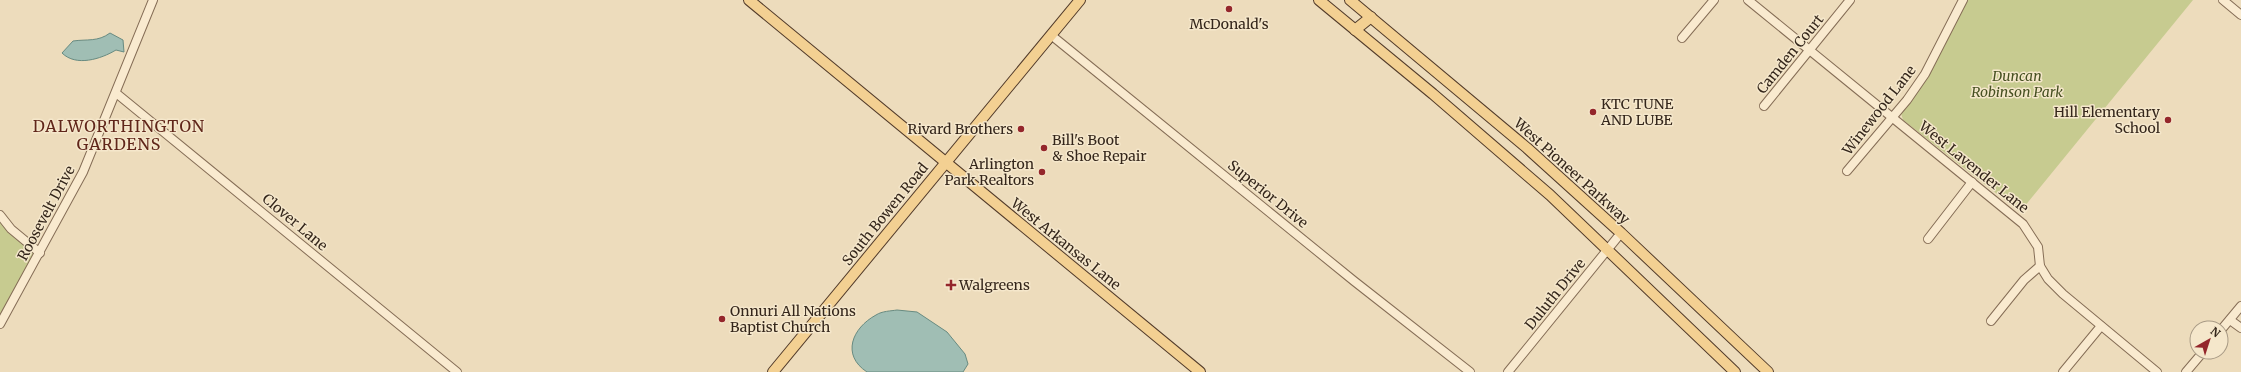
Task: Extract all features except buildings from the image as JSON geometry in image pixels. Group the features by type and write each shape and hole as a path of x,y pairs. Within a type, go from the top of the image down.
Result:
{"main road":[{"name":"West Arkansas Lane","path":"749,0 1200,372"},
{"name":"South Bowen Road","path":"773,372 1080,0"},
{"path":"1319,0 1433,94 1545,191 1735,372"},
{"name":"West Pioneer Parkway","path":"1350,0 1527,148 1621,233 1768,372"},
{"path":"1355,30 1371,17"}],"street":[{"name":"Roosevelt Drive","path":"0,324 83,172 154,0"},
{"path":"1682,38 1714,0"},
{"name":"West Lavender Lane","path":"1748,0 2023,224 2038,247 2042,271 2063,294 2156,372"},
{"name":"Camden Court","path":"1764,106 1850,0"},
{"name":"Winewood Lane","path":"1847,171 1892,117 1925,74 1963,0"},
{"path":"2223,0 2241,15"},
{"name":"Superior Drive","path":"1051,35 1354,281 1470,372"},
{"name":"Clover Lane","path":"116,93 457,372"},
{"path":"1928,239 1972,182"},
{"path":"0,215 11,228 40,253"},
{"name":"Duluth Drive","path":"1508,372 1621,233"},
{"path":"1991,321 2024,280 2040,266"},
{"path":"2241,306 2230,320 2241,328"},
{"path":"2064,372 2100,326"},
{"path":"2186,372 2196,360"}],"green space":[{"name":"Duncan Robinson Park","path":"1967,0 2193,0 2020,212 1903,120 1901,113 1934,63"},
{"path":"0,219 36,254 0,319"}],"water":[{"path":"110,33 123,40 124,52 116,50 96,59 81,61 74,60 62,53 73,41 97,39"},
{"path":"897,310 917,312 947,332 965,354 968,364 963,372 867,372 859,365 854,358 852,350 856,334 868,320 876,315"}],"place":[{"name":"McDonald's","path":"1229,9"},
{"name":"KTC TUNE AND LUBE","path":"1593,112"},
{"name":"Hill Elementary School","path":"2168,120"},
{"name":"Rivard Brothers","path":"1021,129"},
{"name":"Bill's Boot & Shoe Repair","path":"1044,148"},
{"name":"Arlington Park Realtors","path":"1042,172"},
{"name":"Walgreens","path":"951,285"},
{"name":"Onnuri All Nations Baptist Church","path":"722,319"}],"district":[{"name":"DALWORTHINGTON GARDENS","path":"119,135"}]}
